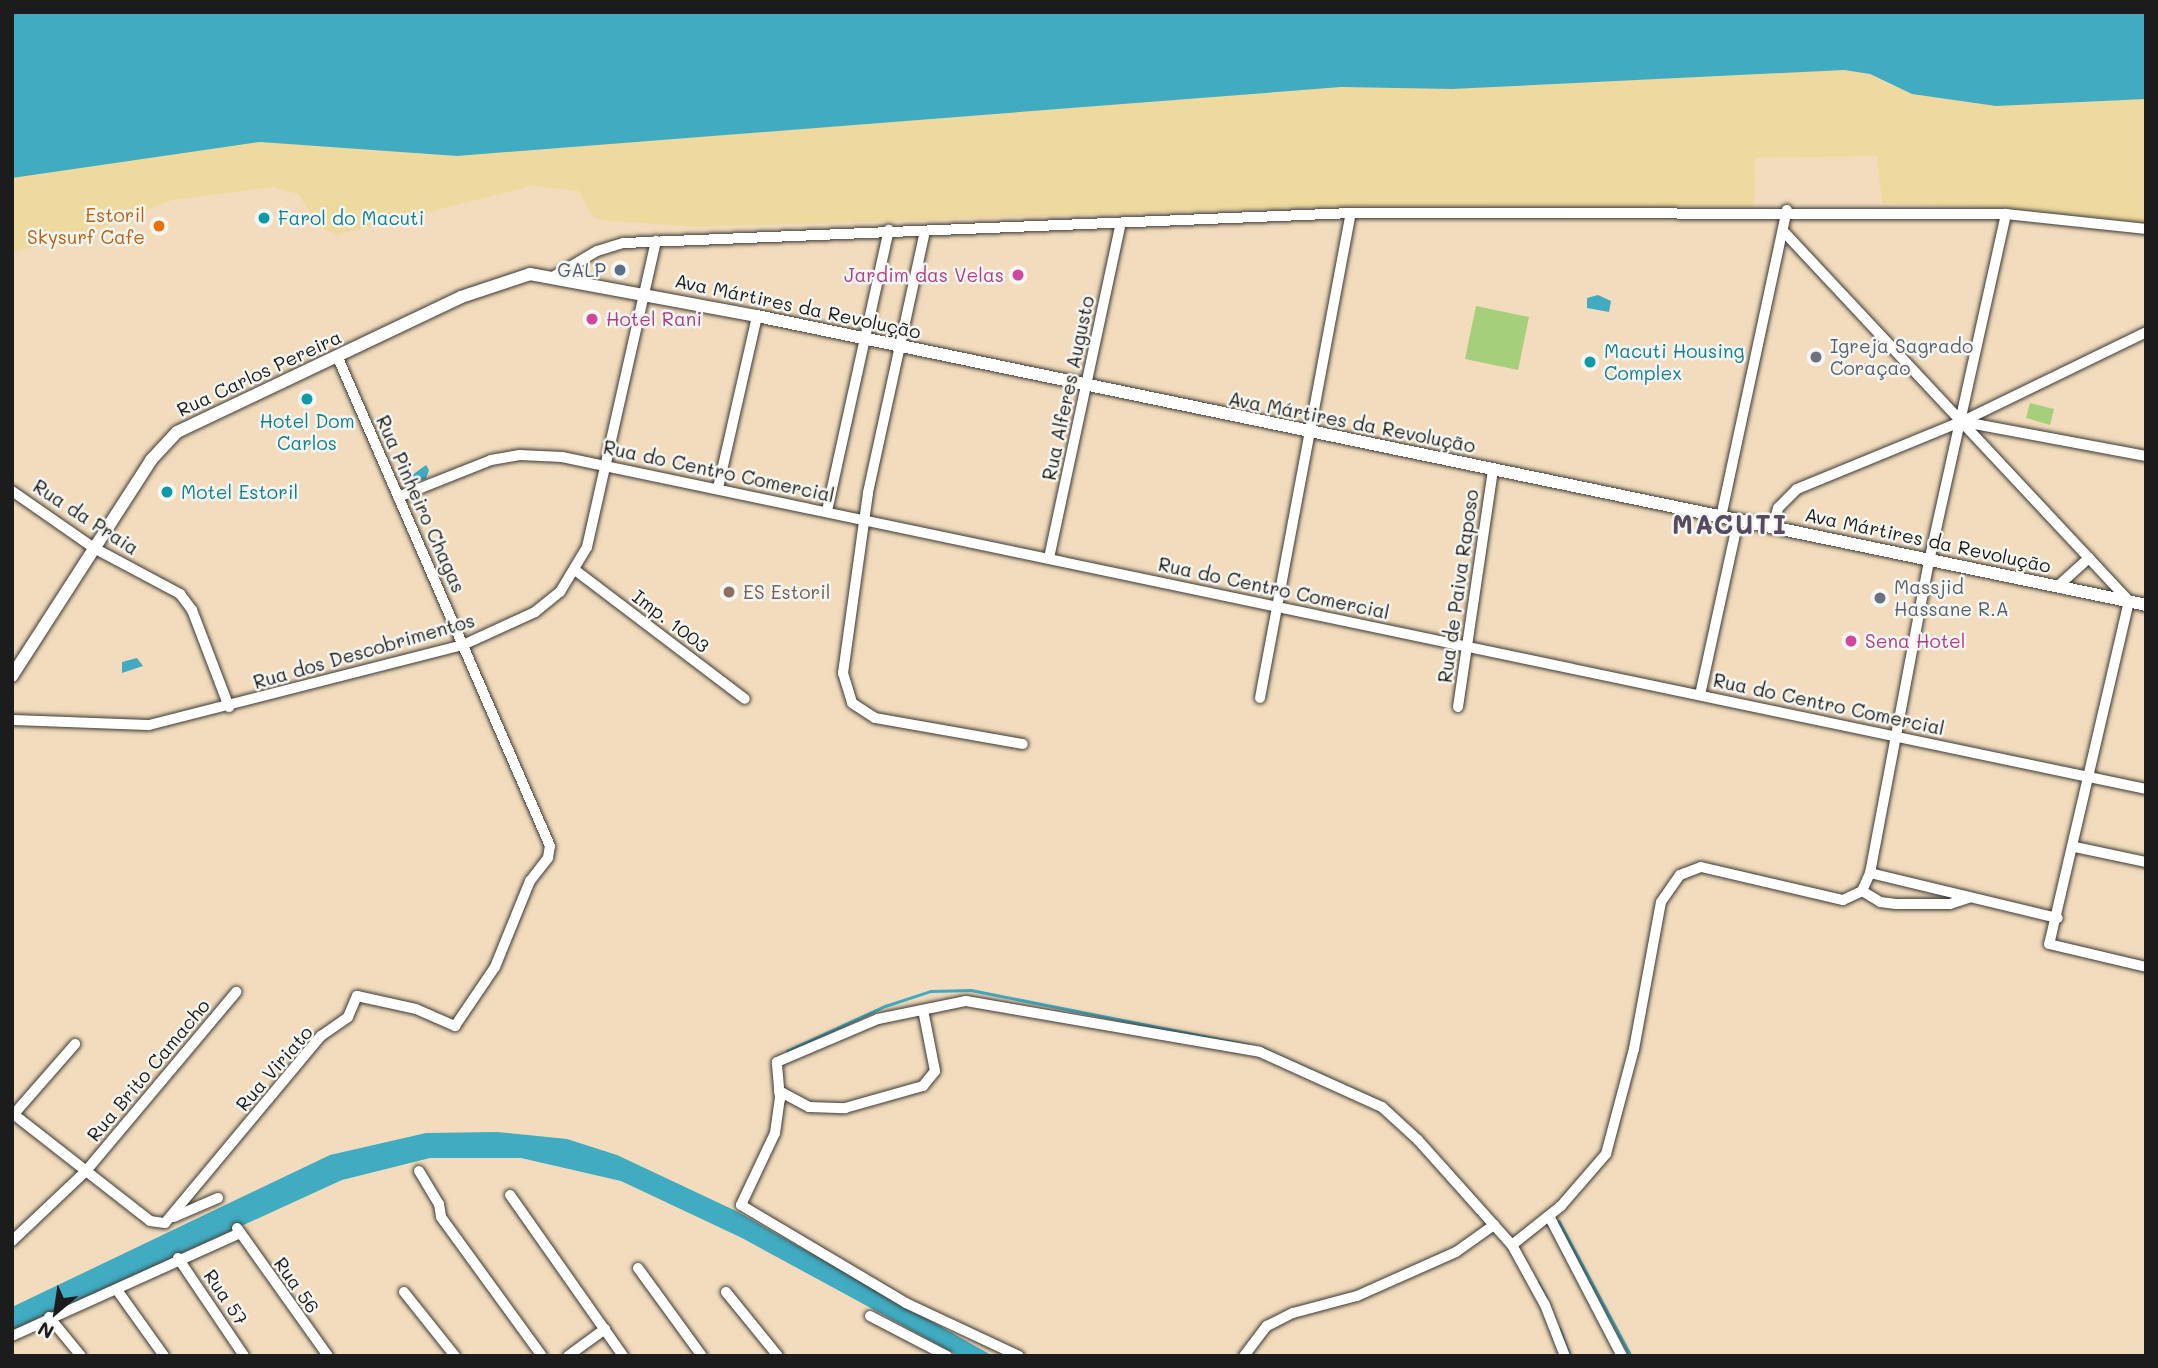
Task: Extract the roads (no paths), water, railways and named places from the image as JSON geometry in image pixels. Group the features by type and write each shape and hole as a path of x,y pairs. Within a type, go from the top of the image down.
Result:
{"street":[{"path":"1721,517 1785,233 1787,210"},
{"path":"551,278 597,251 656,241 889,230 1120,226 1351,212 1787,210 2006,214 2146,229"},
{"path":"1260,698 1351,212"},
{"path":"1512,1245 1549,1216 1606,1154 1634,1049 1661,902 1680,874 1701,867 1843,900 1862,891 1870,873 1929,561 1963,421 2006,214"},
{"name":"Rua Alferes Augusto","path":"1049,558 1120,226"},
{"path":"827,511 867,340 889,230"},
{"path":"925,231 865,519 843,673 852,703 875,718 1023,744"},
{"path":"1785,233 2129,601 2091,777 2058,918 2049,944 2146,967"},
{"name":"Rua dos Descobrimentos","path":"12,720 149,725 229,707 463,645 535,612 560,592 587,547 656,241"},
{"name":"Rua Carlos Pereira","path":"12,676 151,460 177,432 512,276 530,274 551,278"},
{"name":"Ava Mártires da Revolução","path":"551,278 644,293 757,316 1311,435 2146,605"},
{"path":"718,488 757,316"},
{"path":"1772,528 1778,508 1797,489 1963,421 2146,332"},
{"name":"Rua Pinheiro Chagas","path":"338,358 550,846 548,858"},
{"path":"1963,421 2146,456"},
{"name":"Rua do Centro Comercial","path":"398,497 451,473 520,455 607,466 2146,789"},
{"name":"Rua de Paiva Raposo","path":"1458,707 1493,470"},
{"name":"Rua da Praia","path":"12,491 94,548 180,594 192,610 229,707"},
{"path":"1700,695 1738,520"},
{"path":"2058,586 2089,558"},
{"name":"Imp. 1003","path":"575,570 744,699"},
{"path":"2074,847 2146,863"},
{"name":"Rua Viriato","path":"86,1171 157,1224 172,1217 321,1036 348,1017 357,996 416,1009 455,1026 495,967 530,881 548,858"},
{"path":"1870,873 2058,918"},
{"path":"1862,891 1880,902 1896,904 1950,904 1969,898"},
{"name":"Rua Brito Camacho","path":"12,1241 86,1171 236,992"},
{"path":"1019,1356 906,1303 741,1205 775,1133 779,1091 777,1062 878,1019 966,1001 995,1003 1260,1052 1382,1107 1512,1245 1545,1306 1565,1356"},
{"path":"779,1091 809,1107 845,1108 923,1086 935,1071 923,1010"},
{"path":"75,1044 13,1114 86,1171"},
{"path":"419,1171 439,1204 441,1217 542,1356"},
{"path":"510,1195 623,1356"},
{"path":"172,1217 218,1198"},
{"path":"1549,1216 1622,1356"},
{"path":"1244,1356 1267,1326 1293,1313 1357,1296 1456,1252 1494,1225"},
{"name":"Rua 56","path":"178,1258 239,1230 328,1356"},
{"path":"12,1336 49,1317 117,1290 178,1258"},
{"name":"Rua 57","path":"178,1258 244,1356"},
{"path":"638,1268 702,1356"},
{"path":"117,1290 164,1356"},
{"path":"404,1292 455,1356"},
{"path":"726,1292 778,1356"},
{"path":"49,1317 81,1356"},
{"path":"870,1317 947,1356"},
{"path":"568,1356 605,1329"}],"water":[{"path":"12,12 2146,12 2146,99 1996,106 1912,94 1870,74 1844,70 1452,89 1341,87 457,156 260,142 12,178"},
{"path":"1598,295 1611,301 1609,312 1587,308 1587,298"},
{"path":"426,465 429,470 426,479 410,483 408,478"},
{"path":"137,658 143,666 122,673 122,662"},
{"path":"497,1132 567,1139 617,1155 736,1211 993,1356 959,1356 742,1238 621,1181 521,1158 430,1158 342,1180 12,1331 12,1307 330,1155 426,1133"}],"waterway":[{"path":"787,1051 885,1006 931,991 971,990 1249,1045"},
{"path":"1262,1048 1377,1100"},
{"path":"1559,1221 1631,1356"},
{"path":"1538,1282 1546,1297"},
{"path":"1560,1329 1570,1356"}],"place":[{"name":"Farol do Macuti","path":"264,218"},
{"name":"Estoril Skysurf Cafe","path":"159,226"},
{"name":"GALP","path":"620,270"},
{"name":"Jardim das Velas","path":"1018,275"},
{"name":"Hotel Rani","path":"592,319"},
{"name":"Igreja Sagrado Coraçao","path":"1816,357"},
{"name":"Macuti Housing Complex","path":"1590,362"},
{"name":"Hotel Dom Carlos","path":"307,399"},
{"name":"Motel Estoril","path":"167,492"},
{"name":"ES Estoril","path":"729,592"},
{"name":"Massjid Hassane R.A","path":"1880,598"},
{"name":"Sena Hotel","path":"1851,641"}],"district":[{"name":"MACUTI","path":"1730,525"}]}
